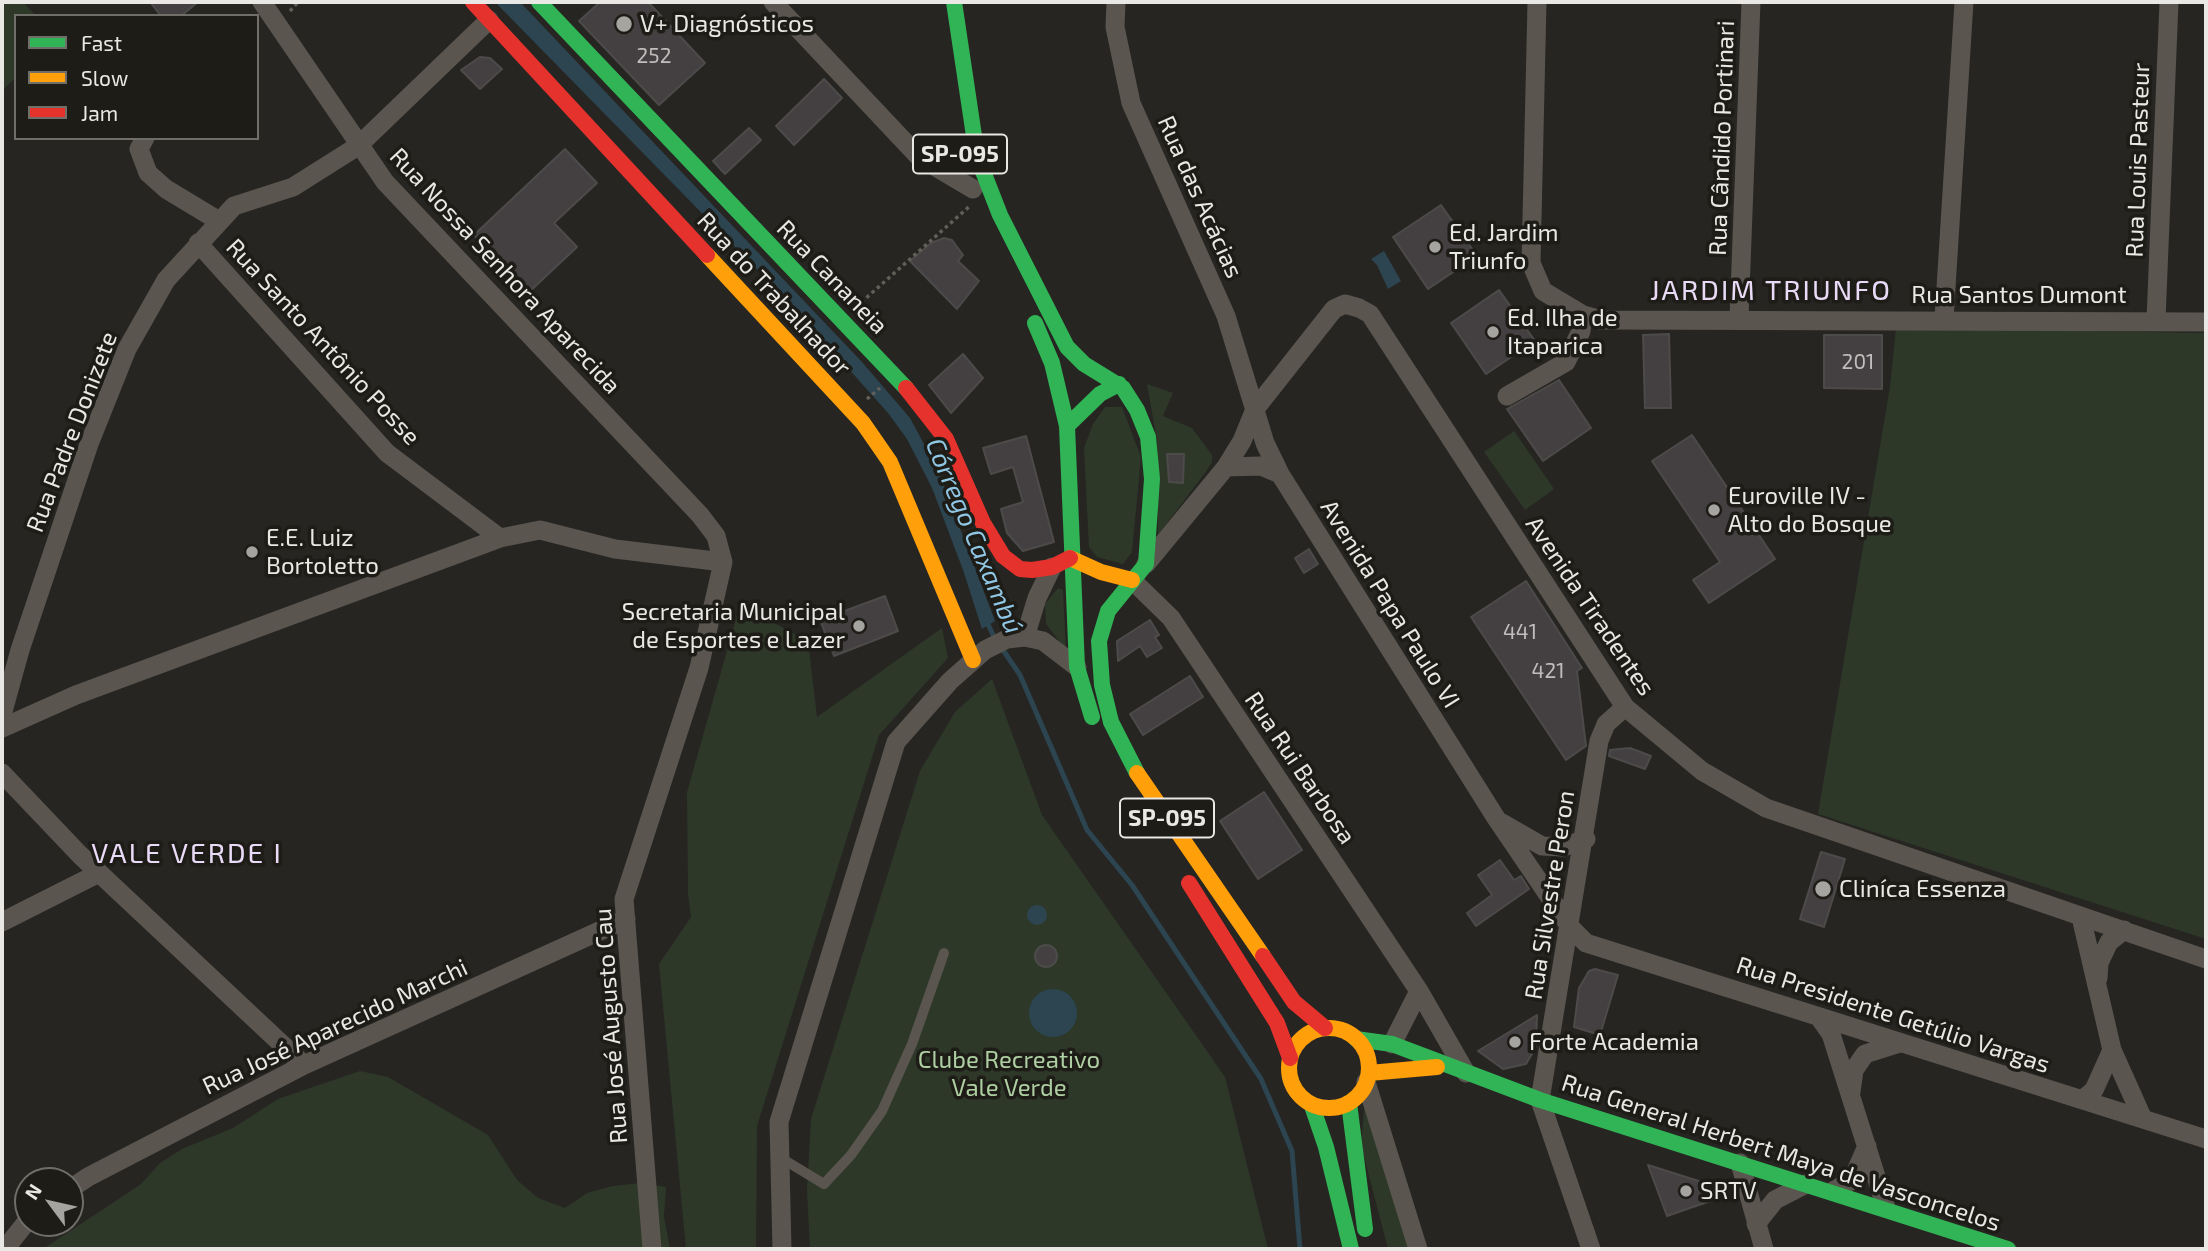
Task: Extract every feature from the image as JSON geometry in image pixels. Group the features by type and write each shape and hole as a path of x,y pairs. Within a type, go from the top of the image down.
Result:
{"main road":[{"name":"Rua do Trabalhador","path":"473,2 863,423 890,462 979,655"},
{"name":"Rua Cananeia","path":"539,2 903,384 946,439 983,523 1003,556 1020,569 1052,567 1070,558"},
{"name":"SP-095","path":"954,2 977,156 1000,215 1068,346 1084,364 1119,384 1137,410 1148,437 1152,479 1146,564 1108,611 1099,641 1102,685 1111,722 1132,766 1293,1002 1331,1028 1356,1038"},
{"name":"SP-095","path":"959,149 975,195 1052,363 1067,426 1070,558 1077,667 1099,735 1143,810"},
{"path":"1067,426 1100,394 1119,384"},
{"path":"1070,558 1101,572 1132,580"},
{"name":"SP-095","path":"1180,869 1277,1023 1290,1058 1291,1082 1297,1093 1312,1105 1326,1147 1351,1249"},
{"path":"1290,1058 1303,1037 1331,1028"},
{"path":"1356,1038 1392,1044 1457,1070"},
{"path":"1312,1105 1327,1108 1349,1103 1367,1078 1368,1060 1356,1038"},
{"path":"1367,1078 1457,1070"},
{"name":"Rua General Herbert Maya de Vasconcelos","path":"1457,1070 1540,1100 1833,1191 2008,1249"},
{"path":"1349,1103 1359,1197 1370,1249"}],"street":[{"path":"773,2 919,157 975,195"},
{"name":"Rua das Acácias","path":"1116,2 1115,27 1131,103 1226,316 1255,409"},
{"name":"Rua Santos Dumont","path":"1537,2 1531,263 1543,291 1583,315 1601,320 1739,318 2206,322"},
{"name":"Rua Cândido Portinari","path":"1739,318 1751,2"},
{"path":"1944,319 1964,2"},
{"name":"Rua Louis Pasteur","path":"2156,320 2169,2"},
{"name":"Rua Nossa Senhora Aparecida","path":"263,13 386,183 700,515 716,536 723,562"},
{"name":"Rua Padre Donizete","path":"2,715 20,650 89,444 127,349 166,279 233,206 293,187 358,146 489,20"},
{"path":"144,140 139,149 148,173 166,189 219,221"},
{"name":"Rua Santo Antônio Posse","path":"198,243 387,453 500,538"},
{"name":"Avenida Tiradentes","path":"1255,409 1334,309 1345,304 1370,314 1625,707 1702,771 1766,808 2206,959"},
{"path":"1507,396 1566,362 1581,331 1583,315"},
{"path":"1146,564 1226,467 1242,441 1255,409"},
{"name":"Avenida Papa Paulo VI","path":"1255,409 1265,443 1280,474 1496,818 1570,927"},
{"path":"1226,467 1261,466 1280,474"},
{"path":"2,728 76,695 500,538 540,530 615,549 723,562"},
{"name":"Rua José Augusto Cau","path":"652,1249 624,899 699,668 723,562"},
{"path":"1016,638 1052,567"},
{"name":"Rua Rui Barbosa","path":"1132,580 1171,618 1419,991 1457,1070"},
{"path":"782,1249 779,1122 896,742 950,681 979,655 1016,638 1043,641 1077,667"},
{"name":"Rua Silvestre Peron","path":"1540,1100 1586,839 1599,741 1606,724 1625,707"},
{"path":"2,773 99,873 304,1066"},
{"name":"Avenida Papa Paulo VI","path":"1496,818 1542,846 1563,847 1586,839"},
{"path":"2,922 99,873"},
{"path":"2081,917 2112,1050 2142,1117"},
{"name":"Rua José Aparecido Marchi","path":"84,1180 304,1066 626,919"},
{"name":"Rua Presidente Getúlio Vargas","path":"1570,927 1586,943 2206,1139"},
{"path":"2097,989 2099,963 2109,942 2124,930"},
{"path":"1392,1044 1419,991"},
{"path":"1819,1017 1832,1034 1886,1208"},
{"path":"1851,1093 1854,1070 1866,1054 1899,1043"},
{"path":"2082,1100 2094,1090 2112,1050"},
{"path":"1367,1078 1418,1249"},
{"path":"1540,1100 1591,1249"},
{"path":"1833,1191 1852,1181 1867,1146"},
{"path":"1740,1163 1764,1249"},
{"path":"1756,1224 1775,1200 1805,1184"}],"lane":[{"path":"780,1157 824,1184 851,1155 882,1111 912,1044 944,953"}],"path":[{"path":"842,320 975,195"}],"green space":[{"path":"2,2 23,2 34,14 14,14 14,79 2,91"},
{"path":"1896,328 2206,333 2206,939 1818,814 1890,387"},
{"path":"1147,384 1173,393 1163,416 1192,428 1212,455 1212,462 1205,473 1158,535 1157,441"},
{"path":"1105,407 1122,407 1141,457 1132,552 1123,564 1097,557 1089,547 1084,448 1093,424"},
{"path":"1514,431 1554,489 1525,510 1484,452"},
{"path":"1058,588 1063,590 1066,650 1046,624 1045,604"},
{"path":"740,605 808,641 817,717 942,628 948,658 879,735 757,1126 756,1249 686,1249 659,964 691,917 688,894 687,792"},
{"name":"Clube Recreativo Vale Verde","path":"992,679 1042,815 1225,1077 1268,1249 810,1249 807,1191 811,1119 920,771 955,712"},
{"path":"360,1071 388,1077 488,1135 517,1180 538,1198 565,1208 587,1193 613,1186 640,1183 666,1187 664,1216 670,1249 43,1249 61,1237 84,1237 84,1222 141,1184 160,1163 182,1149 233,1128 278,1099"},
{"path":"1365,1099 1411,1249 1388,1249 1361,1145"}],"water":[{"path":"495,2 520,2 862,362 910,418 938,470 995,621 982,629 932,488 907,439 888,413 788,301"},
{"path":"1384,251 1401,281 1388,289 1377,265 1371,259"},
{"path":"1033,905 1041,905 1047,915 1041,925 1033,925 1027,919 1027,911"},
{"path":"1053,989 1070,996 1077,1013 1070,1030 1053,1037 1036,1030 1029,1013 1036,996"}],"building":[{"path":"150,2 198,2 183,14 159,14"},
{"path":"600,2 648,2 705,63 659,105 579,21"},
{"path":"480,57 490,58 502,69 480,89 461,70"},
{"path":"824,79 842,98 794,145 776,126"},
{"path":"749,128 761,140 725,174 713,161"},
{"path":"565,149 597,183 554,223 577,247 528,293 474,235"},
{"name":"Ed. Jardim Triunfo","path":"1441,205 1477,256 1428,289 1393,237"},
{"path":"944,238 952,240 963,255 958,261 979,281 957,309 910,261 931,243"},
{"name":"Ed. Ilha de Itaparica","path":"1499,290 1535,341 1486,374 1451,323"},
{"path":"1669,334 1671,408 1645,408 1643,335"},
{"path":"1824,335 1882,335 1882,389 1824,388"},
{"path":"963,354 983,378 951,413 929,385"},
{"path":"1559,380 1591,428 1543,461 1507,409"},
{"name":"Euroville IV - Alto do Bosque","path":"1692,435 1775,559 1709,603 1693,580 1720,562 1652,461"},
{"path":"1026,436 1054,542 1023,551 1007,533 1001,509 1023,502 1013,467 991,474 983,448"},
{"path":"1167,454 1184,454 1183,483 1169,482"},
{"path":"1309,549 1318,564 1304,573 1295,558"},
{"path":"1526,581 1582,668 1577,671 1586,746 1566,760 1471,617"},
{"name":"Secretaria Municipal de Esportes e Lazer","path":"885,596 898,631 834,656 820,620"},
{"path":"1150,620 1159,635 1155,637 1162,648 1147,657 1140,646 1118,661 1117,641"},
{"path":"1190,676 1203,697 1143,735 1130,714"},
{"path":"1630,748 1651,756 1645,769 1609,756 1610,750"},
{"path":"1264,792 1302,850 1258,879 1220,821"},
{"name":"Cliníca Essenza","path":"1821,852 1845,859 1824,927 1800,919"},
{"path":"1500,860 1514,880 1521,876 1529,889 1476,926 1467,913 1492,895 1478,875"},
{"path":"1046,945 1054,948 1057,956 1054,964 1046,967 1038,964 1035,956 1038,948"},
{"path":"1595,969 1618,975 1600,1035 1574,1027 1579,988 1589,971"},
{"name":"Forte Academia","path":"1537,1015 1536,1047 1526,1064 1503,1069 1478,1051"},
{"name":"SRTV","path":"1648,1165 1708,1184 1719,1198 1667,1216"}],"waterway":[{"name":"Córrego Caxambú","path":"986,620 995,639"},
{"name":"Córrego Caxambú","path":"1001,647 1020,675 1087,830 1132,885 1261,1079 1292,1151 1300,1249"}],"traffic: fast":[{"path":"539,2 906,388"},
{"path":"954,2 977,156 1000,215 1067,347 1084,364 1123,388 1137,410 1148,437 1152,479 1146,564 1108,611 1099,641 1102,685 1111,722 1137,773"},
{"path":"1035,323 1052,363 1067,426 1077,667 1092,717"},
{"path":"1067,426 1100,394 1119,384"},
{"path":"1356,1039 1392,1044 1540,1100 2008,1249"},
{"path":"1349,1103 1365,1229"},
{"path":"1312,1106 1326,1147 1351,1249"}],"traffic: slow":[{"path":"707,255 863,423 890,462 973,660"},
{"path":"1070,558 1101,572 1132,580"},
{"path":"1137,773 1263,956"},
{"path":"1329,1028 1344,1031 1357,1040 1366,1053 1369,1068 1366,1083 1357,1096 1344,1105 1329,1108 1314,1105 1301,1096 1292,1083 1289,1068 1292,1053 1301,1040 1314,1031 1329,1028"},
{"path":"1369,1073 1437,1067"}],"traffic: jam":[{"path":"473,2 707,255"},
{"path":"906,388 946,439 983,523 1003,556 1020,569 1032,570 1052,567 1070,558"},
{"path":"1189,883 1277,1023 1290,1058"},
{"path":"1263,956 1294,1002 1325,1028"}],"place":[{"name":"V+ Diagnósticos","path":"624,24"},
{"name":"Ed. Jardim Triunfo","path":"1435,247"},
{"name":"Ed. Ilha de Itaparica","path":"1493,332"},
{"name":"Euroville IV - Alto do Bosque","path":"1714,510"},
{"name":"E.E. Luiz Bortoletto","path":"252,552"},
{"name":"Secretaria Municipal de Esportes e Lazer","path":"859,626"},
{"name":"Cliníca Essenza","path":"1823,889"},
{"name":"Forte Academia","path":"1515,1042"},
{"name":"SRTV","path":"1686,1191"}],"district":[{"name":"JARDIM TRIUNFO","path":"1771,291"},
{"name":"VALE VERDE I","path":"187,854"}]}
